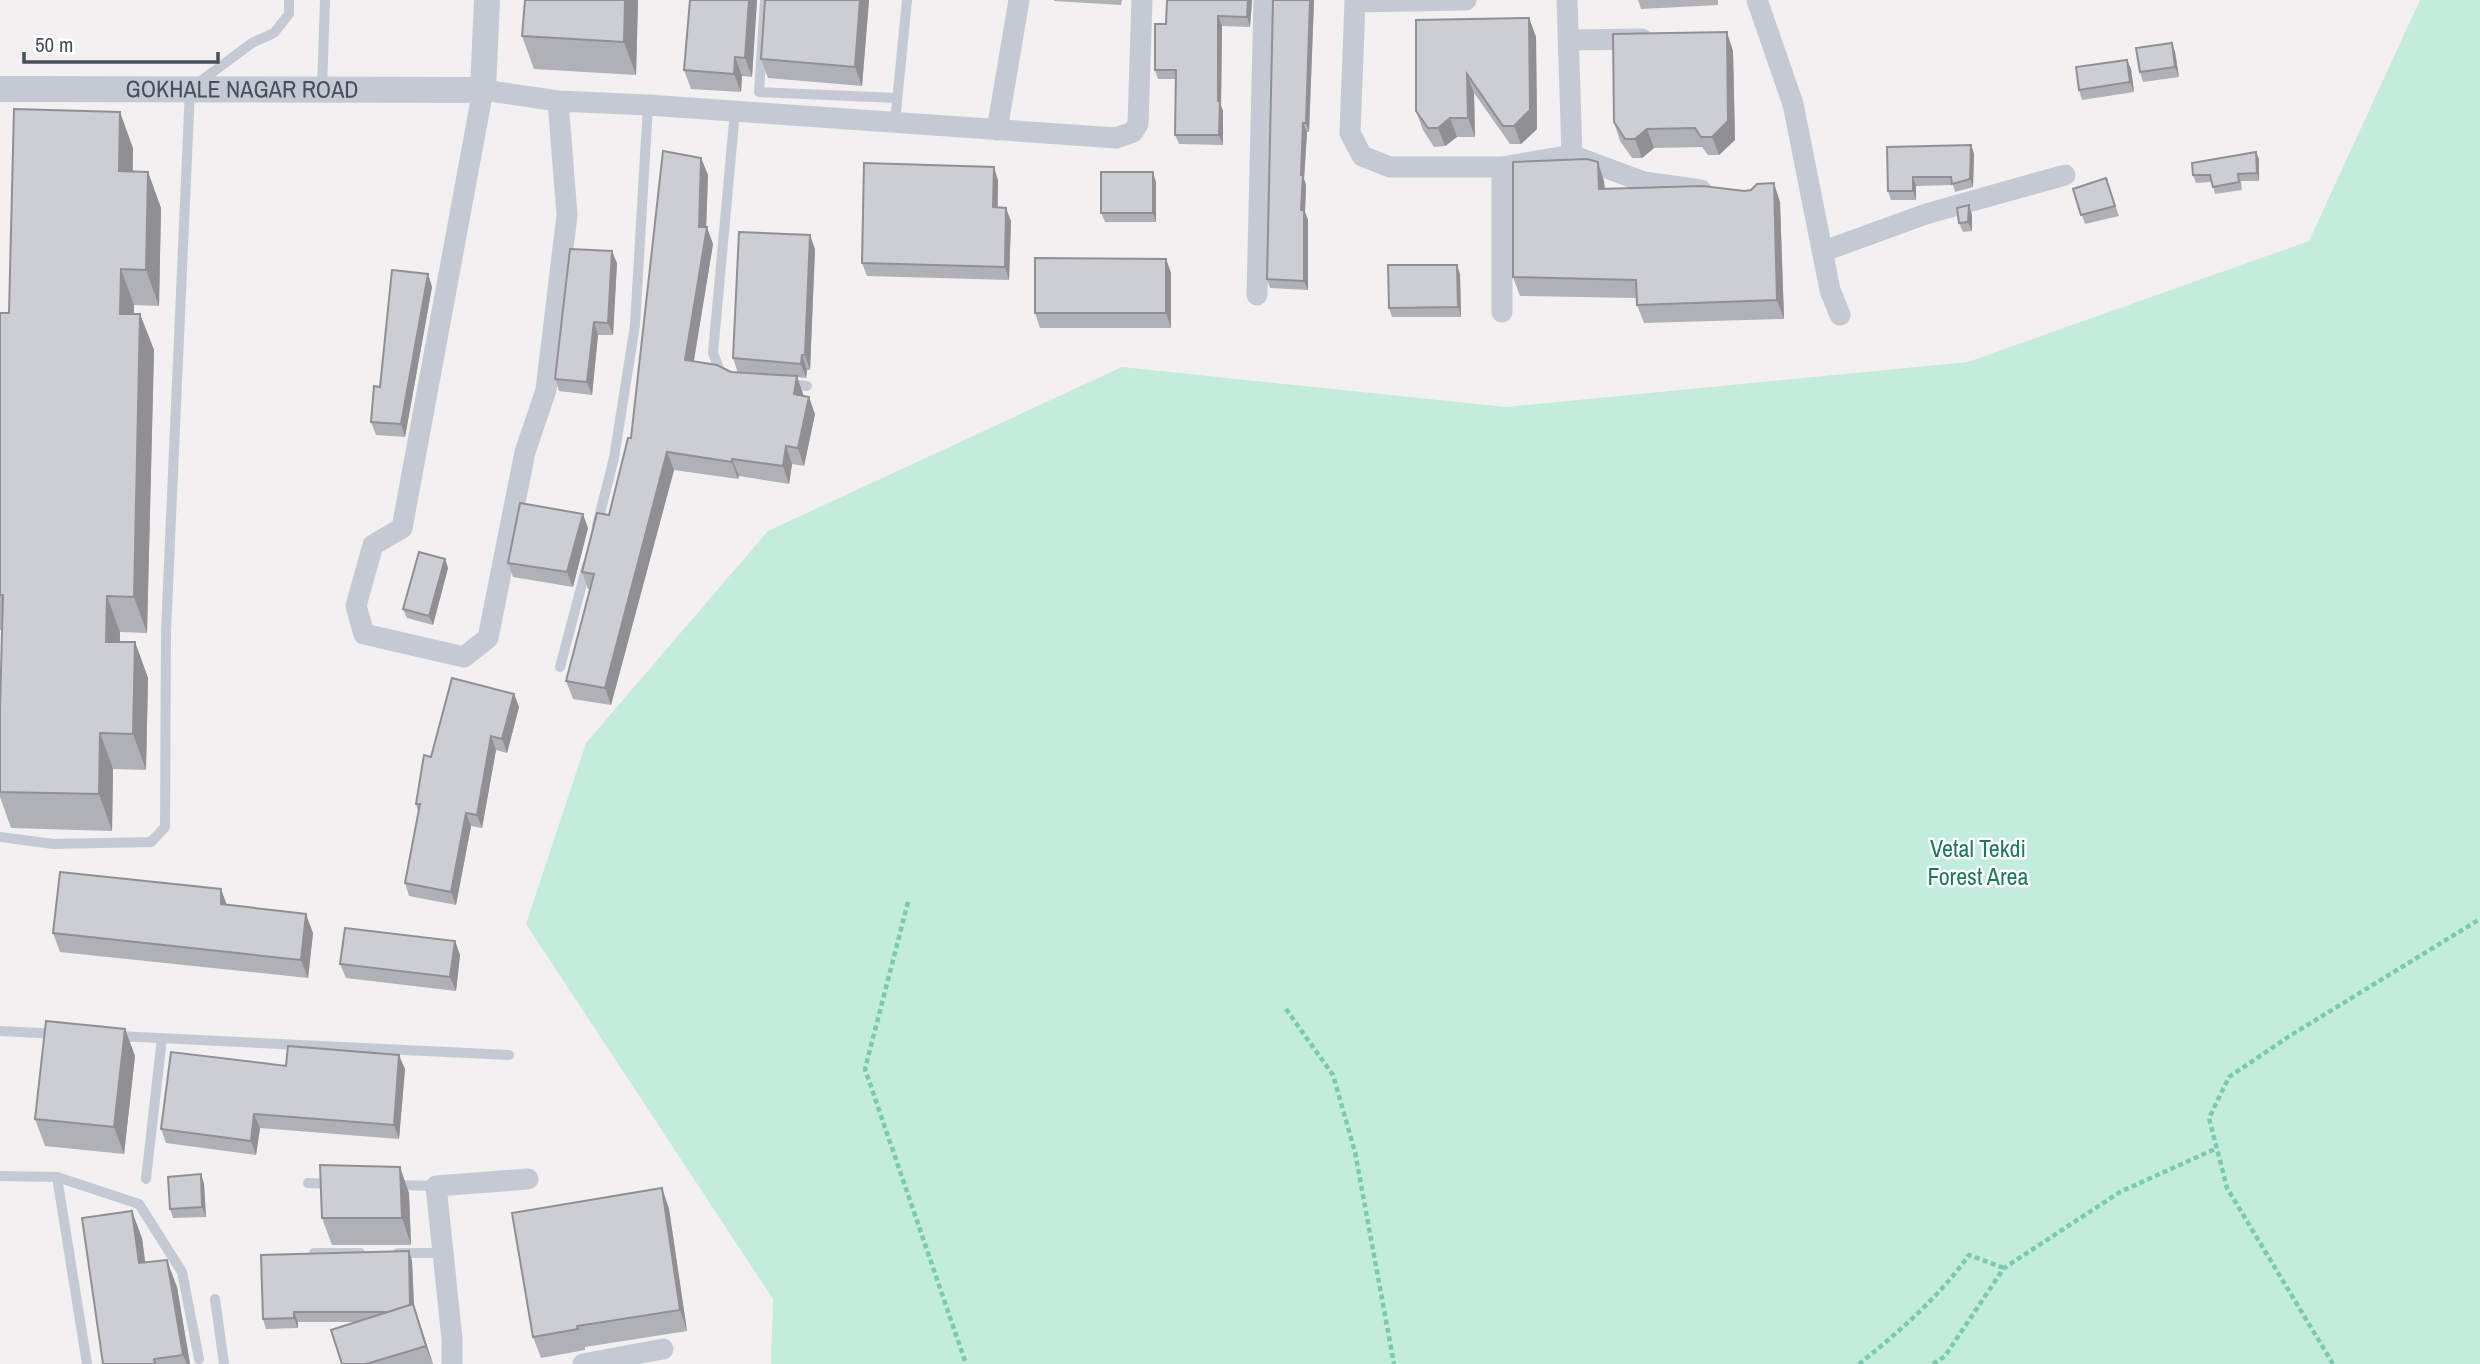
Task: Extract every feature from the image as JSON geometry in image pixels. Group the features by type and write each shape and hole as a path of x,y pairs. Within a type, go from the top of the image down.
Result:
{"street":[{"path":"487,0 483,90 402,528 373,545 356,606 364,634 464,657 488,639 525,453 547,390 567,215 558,102"},
{"path":"997,130 1019,0"},
{"path":"483,90 558,102 648,105 1116,138 1133,132 1138,124 1142,0"},
{"path":"1257,295 1264,0"},
{"path":"1466,0 1355,2 1350,133 1363,156 1390,167 1502,167 1572,155 1644,183 1724,194"},
{"path":"1567,0 1572,155"},
{"path":"1758,0 1793,104 1830,290 1840,315"},
{"path":"1569,40 1664,39"},
{"name":"GOKHALE NAGAR ROAD","path":"0,89 483,90"},
{"path":"1502,167 1502,312"},
{"path":"1824,251 1926,214 2065,175"},
{"path":"452,1364 436,1186 528,1179"},
{"path":"583,1364 663,1349"}],"lane":[{"path":"0,837 53,844 151,842 165,827 166,631 190,89 252,43 274,33 289,14 289,0"},
{"path":"322,90 325,0"},
{"path":"765,0 759,92 897,98"},
{"path":"895,122 906,0"},
{"path":"594,536 614,458 635,325 648,105"},
{"path":"735,111 713,353 720,372 738,382"},
{"path":"779,384 807,386"},
{"path":"559,667 591,548"},
{"path":"0,1031 67,1034"},
{"path":"108,1036 509,1055"},
{"path":"146,1179 162,1038"},
{"path":"0,1175 57,1177 139,1204 182,1272 199,1359"},
{"path":"57,1177 87,1364"},
{"path":"308,1183 349,1184"},
{"path":"377,1185 436,1186"},
{"path":"314,1253 368,1253"},
{"path":"381,1253 443,1253"},
{"path":"215,1299 223,1364"}],"path":[{"path":"908,902 864,1069 966,1364"},
{"path":"2333,1364 2227,1188 2209,1118 2229,1077 2480,919"},
{"path":"1286,1009 1333,1075 1355,1152 1394,1364"},
{"path":"1933,1364 1945,1356 2004,1268 2120,1192 2217,1148"},
{"path":"1859,1364 1935,1297 1969,1255 2004,1268"}],"green space":[{"name":"Vetal Tekdi Forest Area","path":"2420,0 2480,0 2480,1364 771,1364 773,1299 526,924 586,743 768,531 1122,367 1506,407 1968,362 2309,241"}],"building":[{"path":"525,0 625,0 624,42 522,36"},
{"path":"690,0 749,0 745,58 735,57 734,74 684,70"},
{"path":"765,0 860,0 855,67 761,59"},
{"path":"1167,0 1248,0 1247,17 1218,16 1219,135 1175,135 1176,70 1155,70 1155,24 1166,24"},
{"path":"1273,0 1310,0 1306,123 1303,123 1301,175 1304,281 1267,279"},
{"path":"1529,18 1530,110 1514,126 1503,126 1467,74 1468,118 1450,118 1438,128 1428,128 1416,111 1416,20"},
{"path":"1727,32 1728,121 1712,137 1701,137 1695,128 1647,129 1635,139 1625,139 1614,122 1613,34"},
{"path":"2172,43 2175,67 2140,72 2136,48"},
{"path":"2127,60 2130,82 2079,90 2076,67"},
{"path":"14,109 120,112 119,171 148,172 146,270 121,269 120,314 140,314 134,597 107,596 106,642 135,642 133,734 100,733 99,794 0,792 3,595 0,595 0,313 9,313"},
{"path":"1971,145 1970,179 1952,184 1951,177 1913,177 1913,191 1888,191 1887,147"},
{"path":"663,151 701,158 699,227 707,227 685,360 717,365 731,372 797,376 794,394 809,397 798,448 786,446 783,466 732,459 732,462 667,452 605,688 566,681 594,574 582,572 597,513 609,515 628,438 631,438"},
{"path":"2256,152 2257,173 2238,174 2239,182 2213,187 2210,175 2193,175 2192,163"},
{"path":"1587,159 1598,162 1599,189 1703,186 1744,191 1751,190 1757,184 1774,183 1777,300 1637,305 1636,280 1513,277 1513,162"},
{"path":"864,163 994,167 993,207 1006,208 1005,267 862,263"},
{"path":"1101,172 1153,172 1153,213 1101,213"},
{"path":"2106,178 2115,206 2081,215 2073,189"},
{"path":"1969,205 1968,222 1959,223 1957,208"},
{"path":"739,232 810,235 805,355 802,355 801,364 733,358"},
{"path":"570,249 612,251 608,323 594,322 587,382 555,379"},
{"path":"1035,258 1166,259 1166,313 1035,313"},
{"path":"1388,265 1457,265 1458,307 1389,308"},
{"path":"392,270 428,274 401,424 371,422 374,386 380,387"},
{"path":"520,503 583,514 567,572 508,563"},
{"path":"419,552 445,559 429,616 403,609"},
{"path":"452,678 514,694 502,739 491,736 477,815 466,813 451,892 405,883 420,804 416,804 424,755 431,757"},
{"path":"60,872 221,889 221,904 306,914 301,960 53,933"},
{"path":"345,928 455,941 450,977 340,964"},
{"path":"46,1021 125,1029 114,1127 35,1119"},
{"path":"288,1046 399,1055 394,1125 254,1114 251,1141 161,1129 171,1052 286,1066"},
{"path":"320,1165 400,1167 402,1218 322,1218"},
{"path":"201,1174 202,1207 170,1209 168,1177"},
{"path":"662,1188 680,1310 577,1326 578,1329 533,1337 512,1213"},
{"path":"132,1211 139,1263 167,1260 183,1355 154,1359 155,1364 103,1364 82,1218"},
{"path":"409,1251 410,1305 389,1312 294,1312 294,1318 263,1319 261,1255"},
{"path":"413,1304 426,1346 366,1364 342,1364 331,1330"}]}
